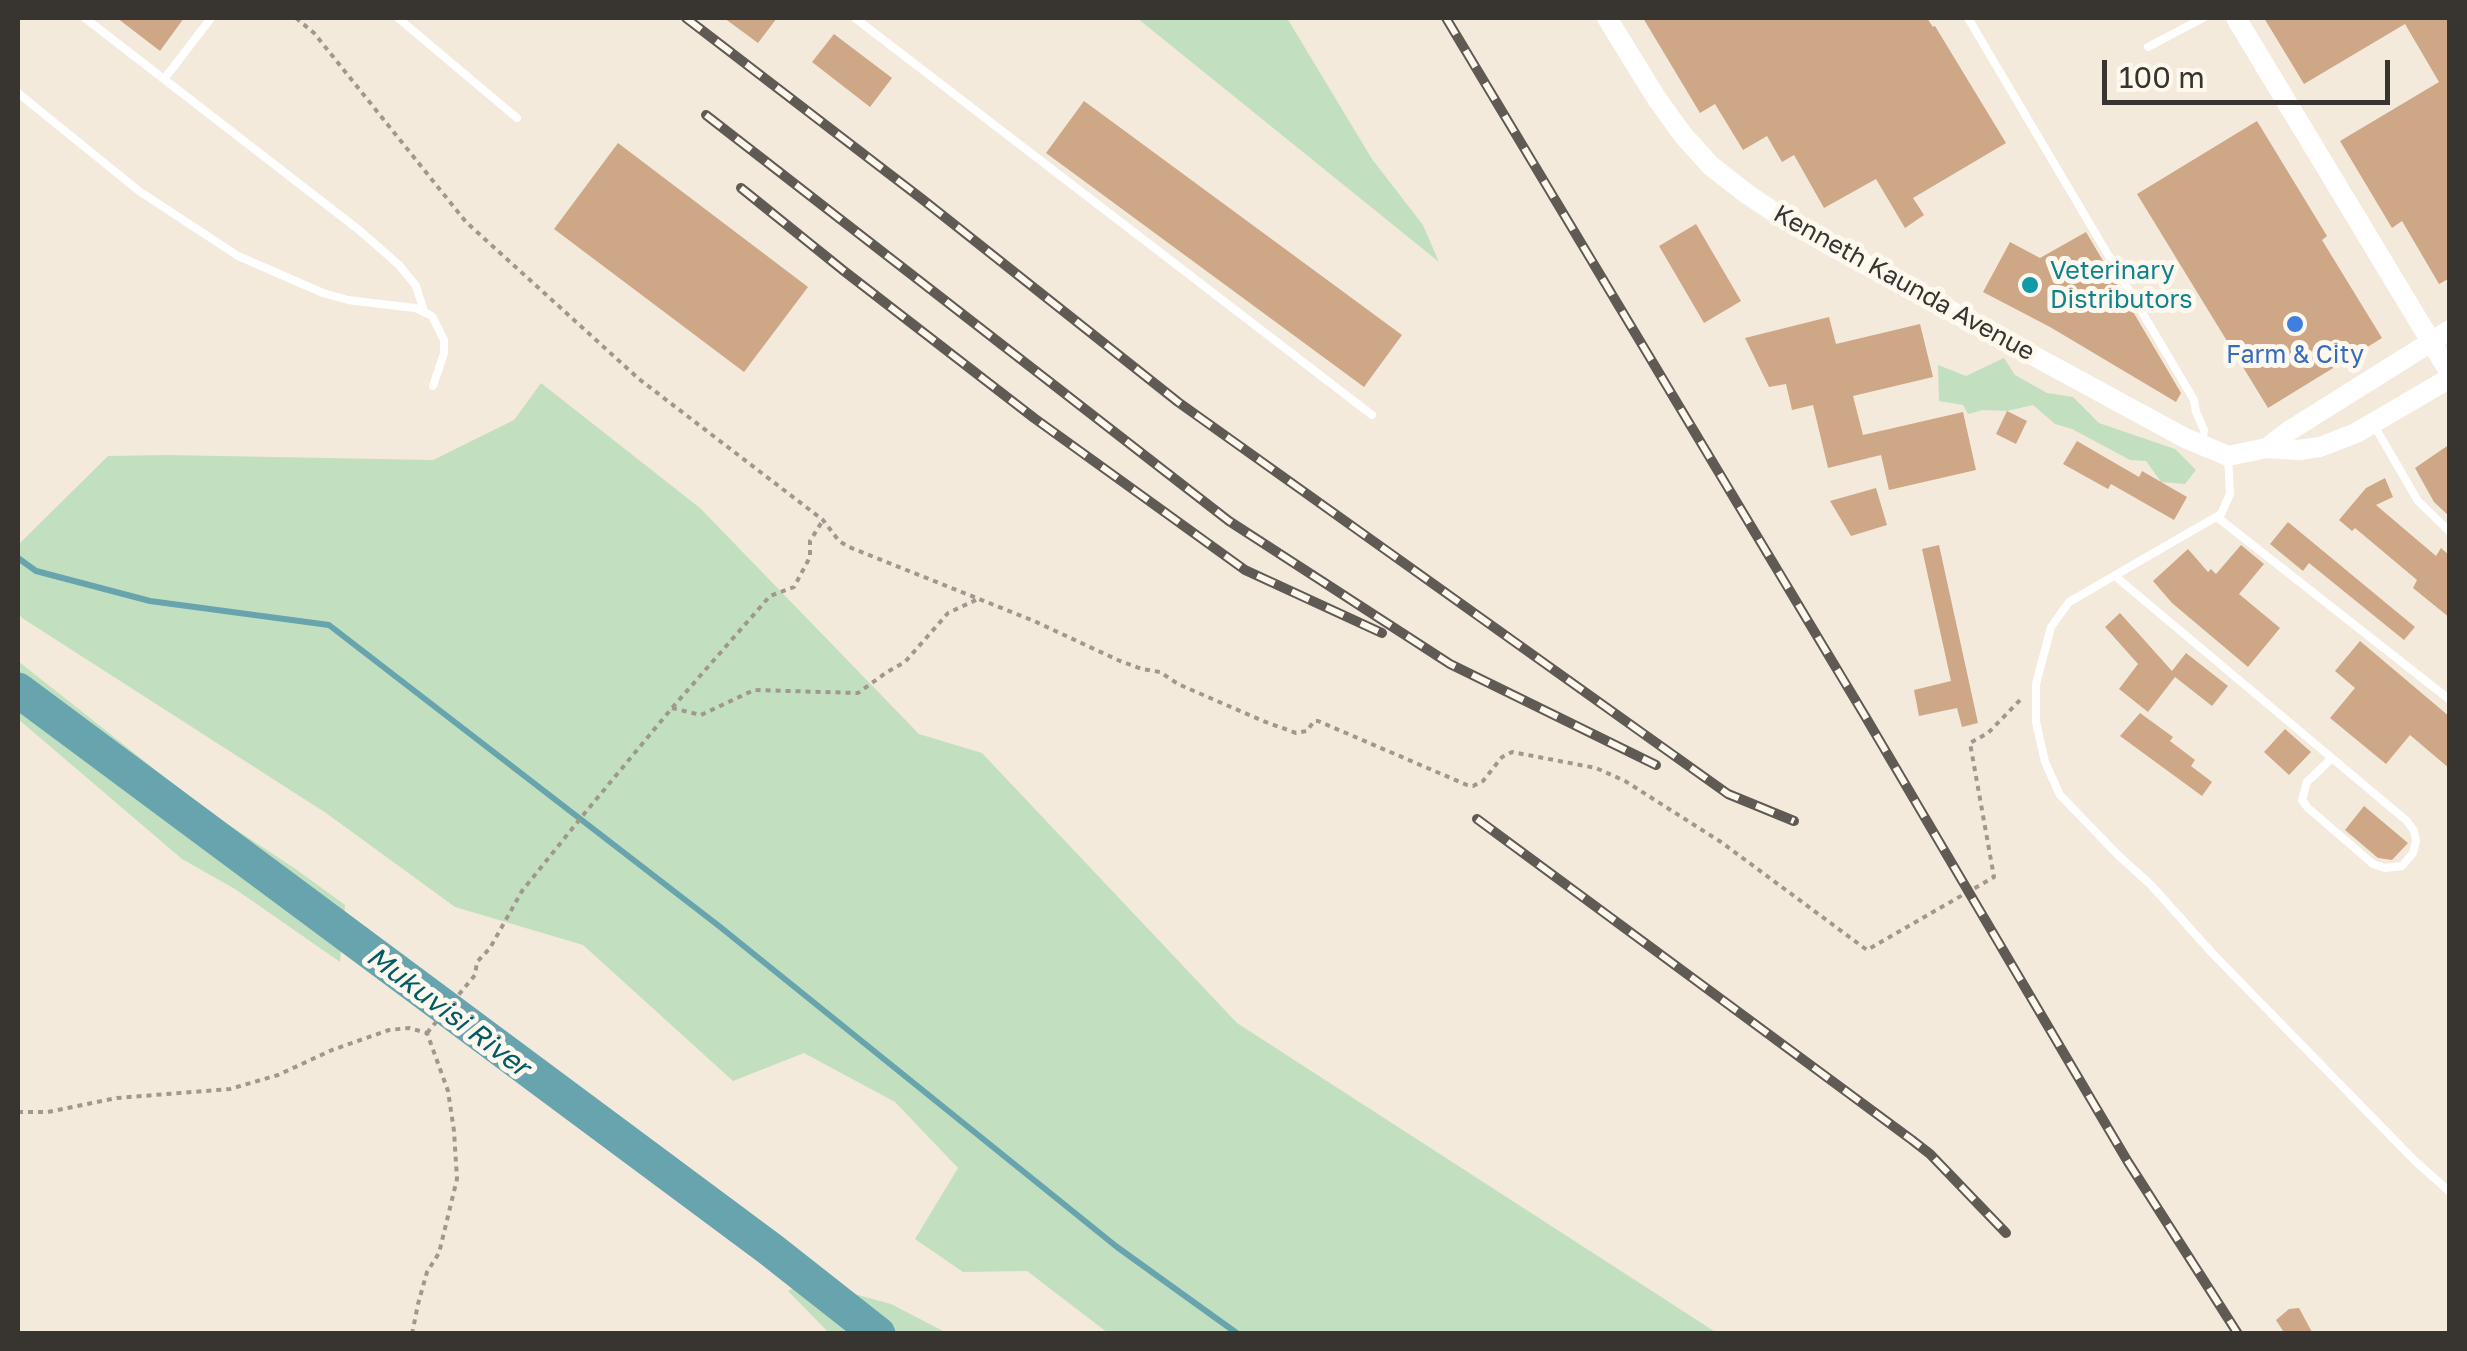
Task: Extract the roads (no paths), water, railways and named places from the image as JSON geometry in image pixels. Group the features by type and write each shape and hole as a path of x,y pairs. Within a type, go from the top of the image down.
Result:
{"main road":[{"name":"Kenneth Kaunda Avenue","path":"1606,18 1684,135 1711,166 1747,194 1837,249 2228,456"},
{"path":"2228,456 2267,448 2320,447 2356,433 2450,375 2440,336 2236,18"},
{"path":"2267,448 2440,336"}],"lane":[{"path":"85,18 373,242 416,286 424,310"},
{"path":"165,78 211,18"},
{"path":"398,18 516,118"},
{"path":"855,18 1372,415"},
{"path":"1968,18 2194,400 2204,430 2202,445"},
{"path":"2148,47 2202,18"},
{"path":"18,93 140,191 238,256 323,293 424,310 432,316 444,340 444,353 432,386"},
{"path":"2373,423 2418,501 2450,532"},
{"path":"2228,456 2230,494 2226,508 2069,602 2060,612 2051,627 2036,684 2036,722 2044,762 2060,794 2415,1161 2450,1192"},
{"path":"2216,517 2450,700"},
{"path":"2115,576 2407,822 2416,841 2413,853 2402,866 2384,868 2373,864 2302,800 2307,782 2331,759"}],"waterway":[{"path":"18,558 36,571 150,601 329,625 719,926 1117,1247 1238,1334"},
{"name":"Mukuvisi River","path":"18,690 770,1249 878,1334"}],"railway":[{"path":"686,18 1178,402 1728,794 1794,821"},
{"path":"1446,18 2128,1162 2238,1334"},
{"path":"706,115 1229,521 1450,664 1656,765"},
{"path":"741,188 1034,418 1245,570 1382,633"},
{"path":"1477,819 1930,1154 2006,1233"}],"place":[{"name":"Veterinary Distributors","path":"2030,285"},
{"name":"Farm & City","path":"2295,324"}]}
